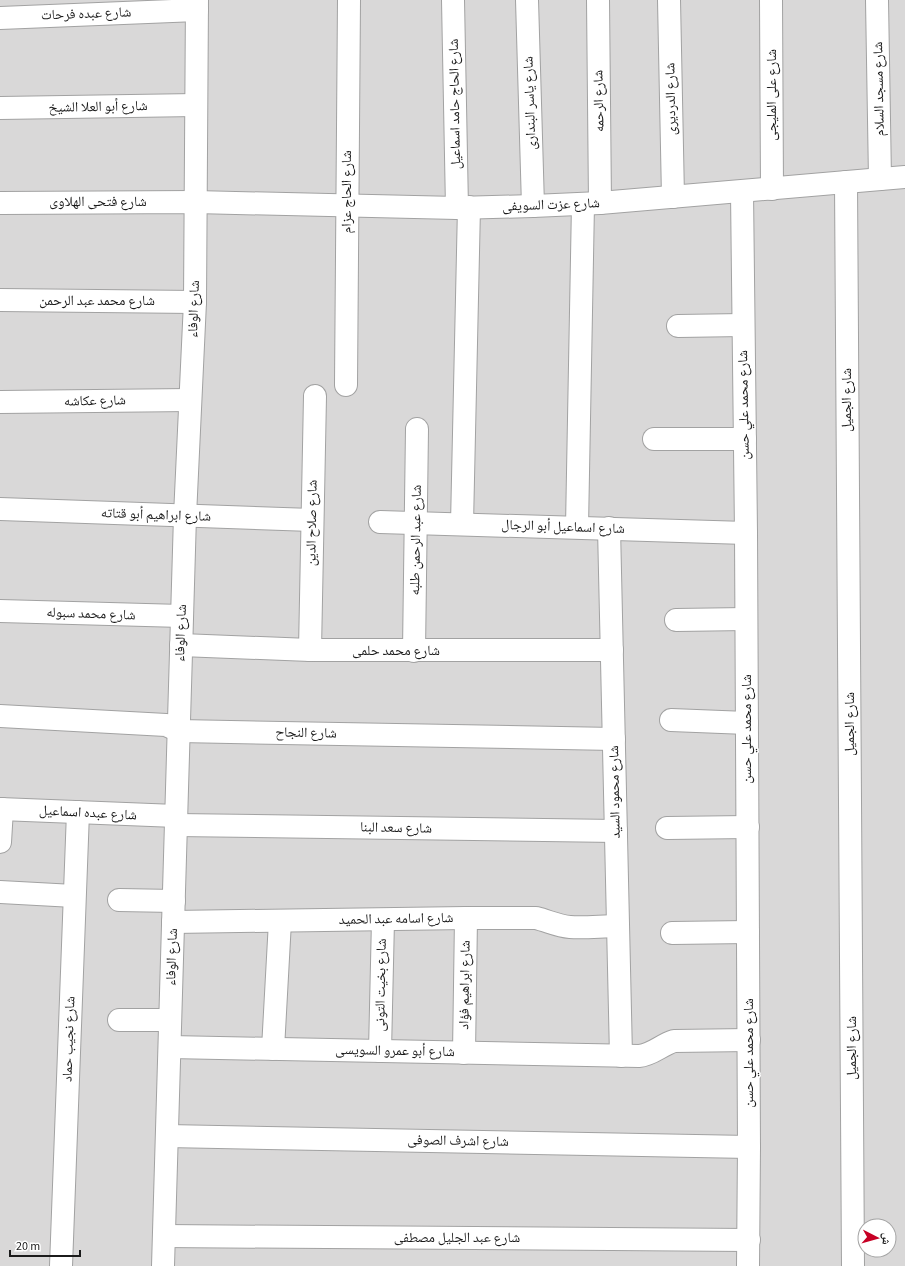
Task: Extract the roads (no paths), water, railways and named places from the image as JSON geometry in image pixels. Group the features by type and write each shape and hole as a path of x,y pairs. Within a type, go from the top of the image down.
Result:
{"street":[{"name":"شارع الحاج عزام","path":"346,385 349,0"},
{"name":"شارع الحاج حامد اسماعيل","path":"453,0 463,208 462,524"},
{"name":"شارع ياسر البندارى","path":"527,0 533,206"},
{"name":"شارع الرحمه","path":"577,527 592,203 598,0"},
{"name":"شارع الدرديرى","path":"669,0 673,197"},
{"name":"شارع على المليجى","path":"771,0 772,189"},
{"name":"شارع مسجد السلام","path":"878,0 880,179"},
{"name":"شارع عبده فرحات","path":"0,18 197,5"},
{"name":"شارع الوفاء","path":"163,1266 178,731 194,302 197,5"},
{"name":"شارع أبو العلا الشيخ","path":"0,108 196,105"},
{"name":"شارع عزت السويفى","path":"195,202 463,208 533,206 742,192 905,177"},
{"name":"شارع الجميل","path":"846,182 853,1266"},
{"name":"شارع محمد علي حسن","path":"742,192 748,827 748,1266"},
{"name":"شارع فتحى الهلاوى","path":"0,203 195,202"},
{"name":"شارع محمد عبد الرحمن","path":"0,300 194,302"},
{"path":"678,326 743,325"},
{"name":"شارع صلاح الدين","path":"310,650 315,396"},
{"name":"شارع عكاشه","path":"0,402 190,400"},
{"name":"شارع عبد الرحمن طلبه","path":"414,651 417,429"},
{"path":"654,439 745,439"},
{"name":"شارع ابراهيم أبو قتاته","path":"0,509 312,520"},
{"name":"شارع اسماعيل أبو الرجال","path":"380,522 746,532"},
{"name":"شارع محمود السيد","path":"609,528 621,1056"},
{"name":"شارع محمد سبوله","path":"0,611 182,616"},
{"path":"676,620 746,619"},
{"name":"شارع محمد حلمى","path":"181,645 310,650 612,650"},
{"name":"شارع النجاح","path":"0,716 166,725 178,731 614,739"},
{"path":"671,720 747,723"},
{"path":"0,842 1,809"},
{"name":"شارع عبده اسماعيل","path":"1,809 78,812 176,821"},
{"name":"شارع نجيب حماد","path":"61,1266 78,812"},
{"name":"شارع سعد البنا","path":"176,821 616,831"},
{"path":"667,828 748,827"},
{"path":"0,892 74,896"},
{"name":"شارع اسامه عبد الحميد","path":"119,900 173,912 280,921 536,918 570,927 618,926"},
{"name":"شارع ابراهيم فؤاد","path":"464,1053 466,918"},
{"name":"شارع بخيت التونى","path":"380,1051 383,920"},
{"path":"273,1049 280,921"},
{"path":"672,933 748,932"},
{"path":"119,1020 170,1020"},
{"name":"شارع أبو عمرو السويسى","path":"170,1047 646,1056 665,1044 674,1041 749,1040"},
{"name":"شارع اشرف الصوفى","path":"167,1136 749,1147"},
{"name":"شارع عبد الجليل مصطفى","path":"164,1236 749,1240"}]}
